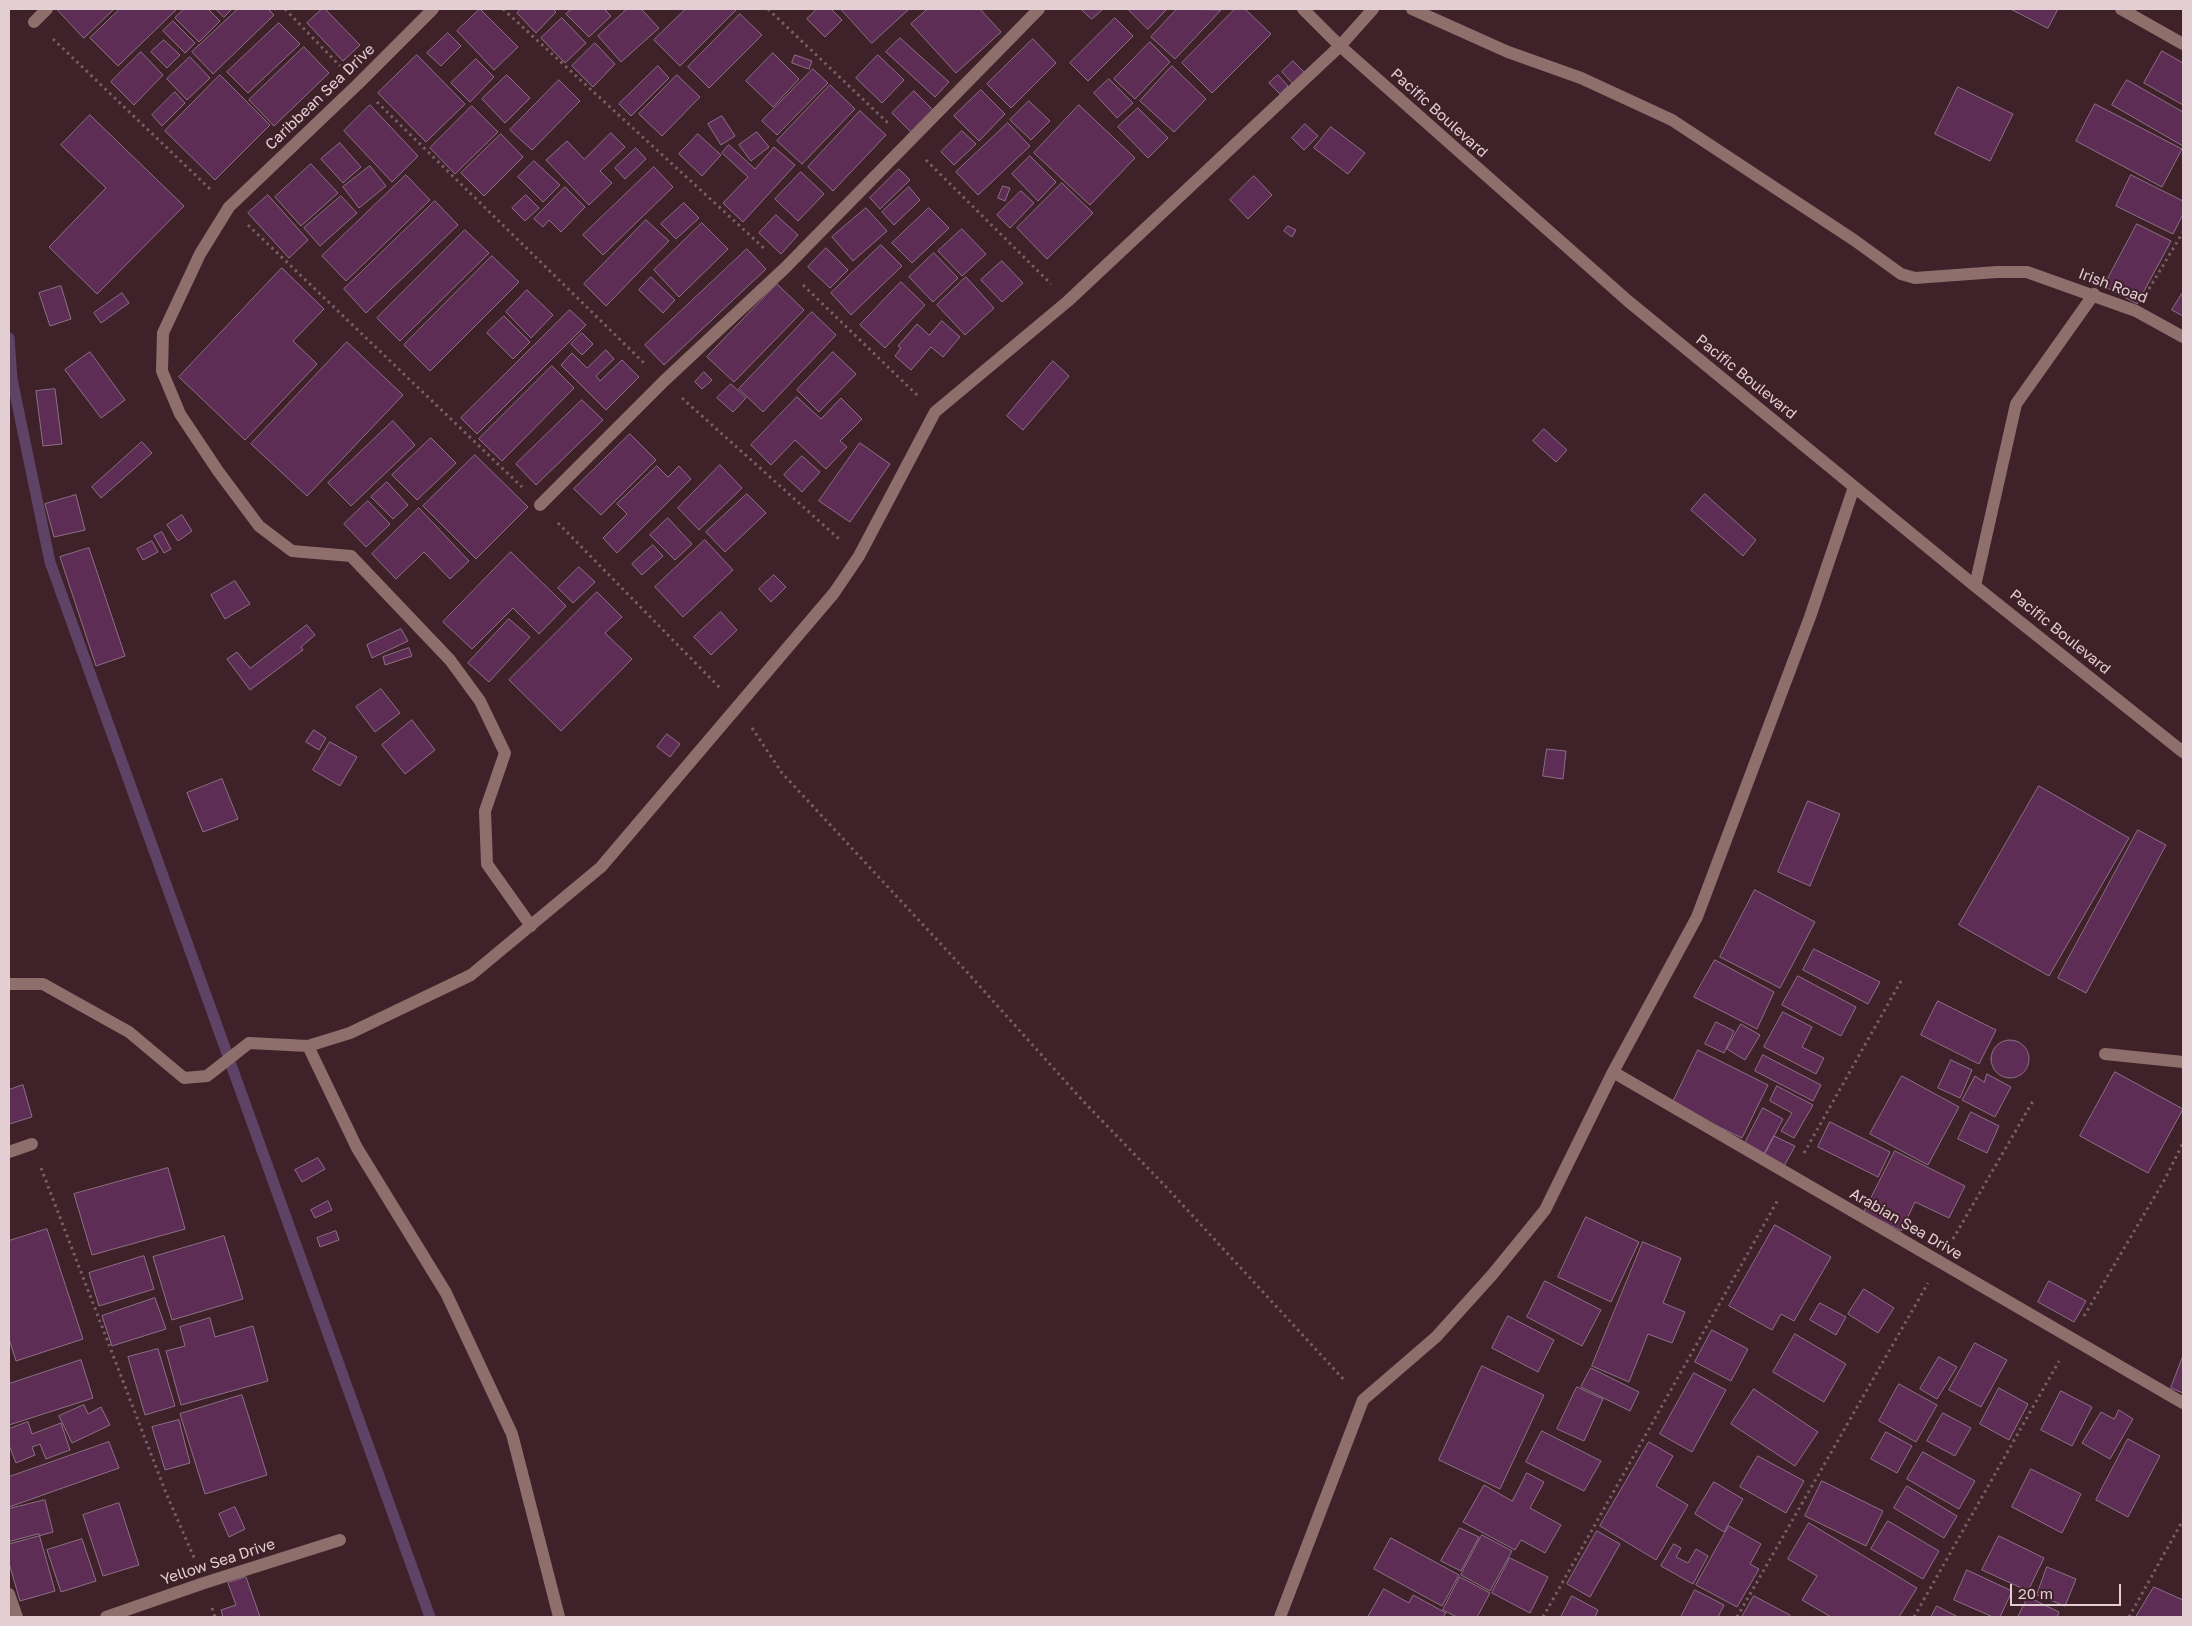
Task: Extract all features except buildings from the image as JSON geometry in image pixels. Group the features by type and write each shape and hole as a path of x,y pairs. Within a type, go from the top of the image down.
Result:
{"street":[{"path":"34,22 47,9"},
{"name":"Caribbean Sea Drive","path":"433,9 358,84 229,207 200,254 163,333 162,371 180,414 218,471 259,526 292,550 351,556 450,660 480,701 505,753 485,811 487,864 531,926"},
{"path":"540,505 664,382 785,268 1040,9"},
{"name":"Pacific Boulevard","path":"1303,9 1340,46 1575,256 1975,586 2183,752"},
{"path":"9,984 43,984 129,1032 184,1078 207,1076 249,1043 308,1046 350,1034 471,976 601,868 834,594 859,556 935,412 1068,301 1340,46 1373,9"},
{"name":"Irish Road","path":"1412,9 1508,52 1581,78 1672,120 1854,240 1887,266 1901,274 1915,278 1997,272 2028,272 2094,294 2136,311 2183,337"},
{"path":"2121,9 2183,44"},
{"path":"1975,586 2016,404 2094,294"},
{"path":"1280,1617 1363,1400 1436,1337 1492,1275 1545,1210 1579,1145 1613,1072 1697,917 1810,617 1854,487"},
{"path":"308,1046 358,1148 446,1293 512,1434 560,1617"},
{"path":"2105,1054 2183,1062"},
{"name":"Arabian Sea Drive","path":"1613,1072 2183,1403"},
{"path":"9,1152 32,1144"},
{"name":"Yellow Sea Drive","path":"106,1617 204,1583 340,1540"},
{"path":"9,1594 18,1617"}],"path":[{"path":"285,9 358,84 664,382 859,556"},
{"path":"503,9 785,268 935,412"},
{"path":"34,22 540,505 739,708 782,772 1083,1101 1168,1189 1363,1400"},
{"path":"2136,311 2183,232"},
{"path":"1543,1617 1901,981"},
{"path":"1737,1617 2033,1101"},
{"path":"1914,1617 2071,1338 2165,1179 2183,1143"},
{"path":"32,1144 166,1493 204,1583 215,1617"},
{"path":"2129,1617 2183,1520"}],"waterway":[{"path":"9,338 12,379 50,562 430,1617"}]}
